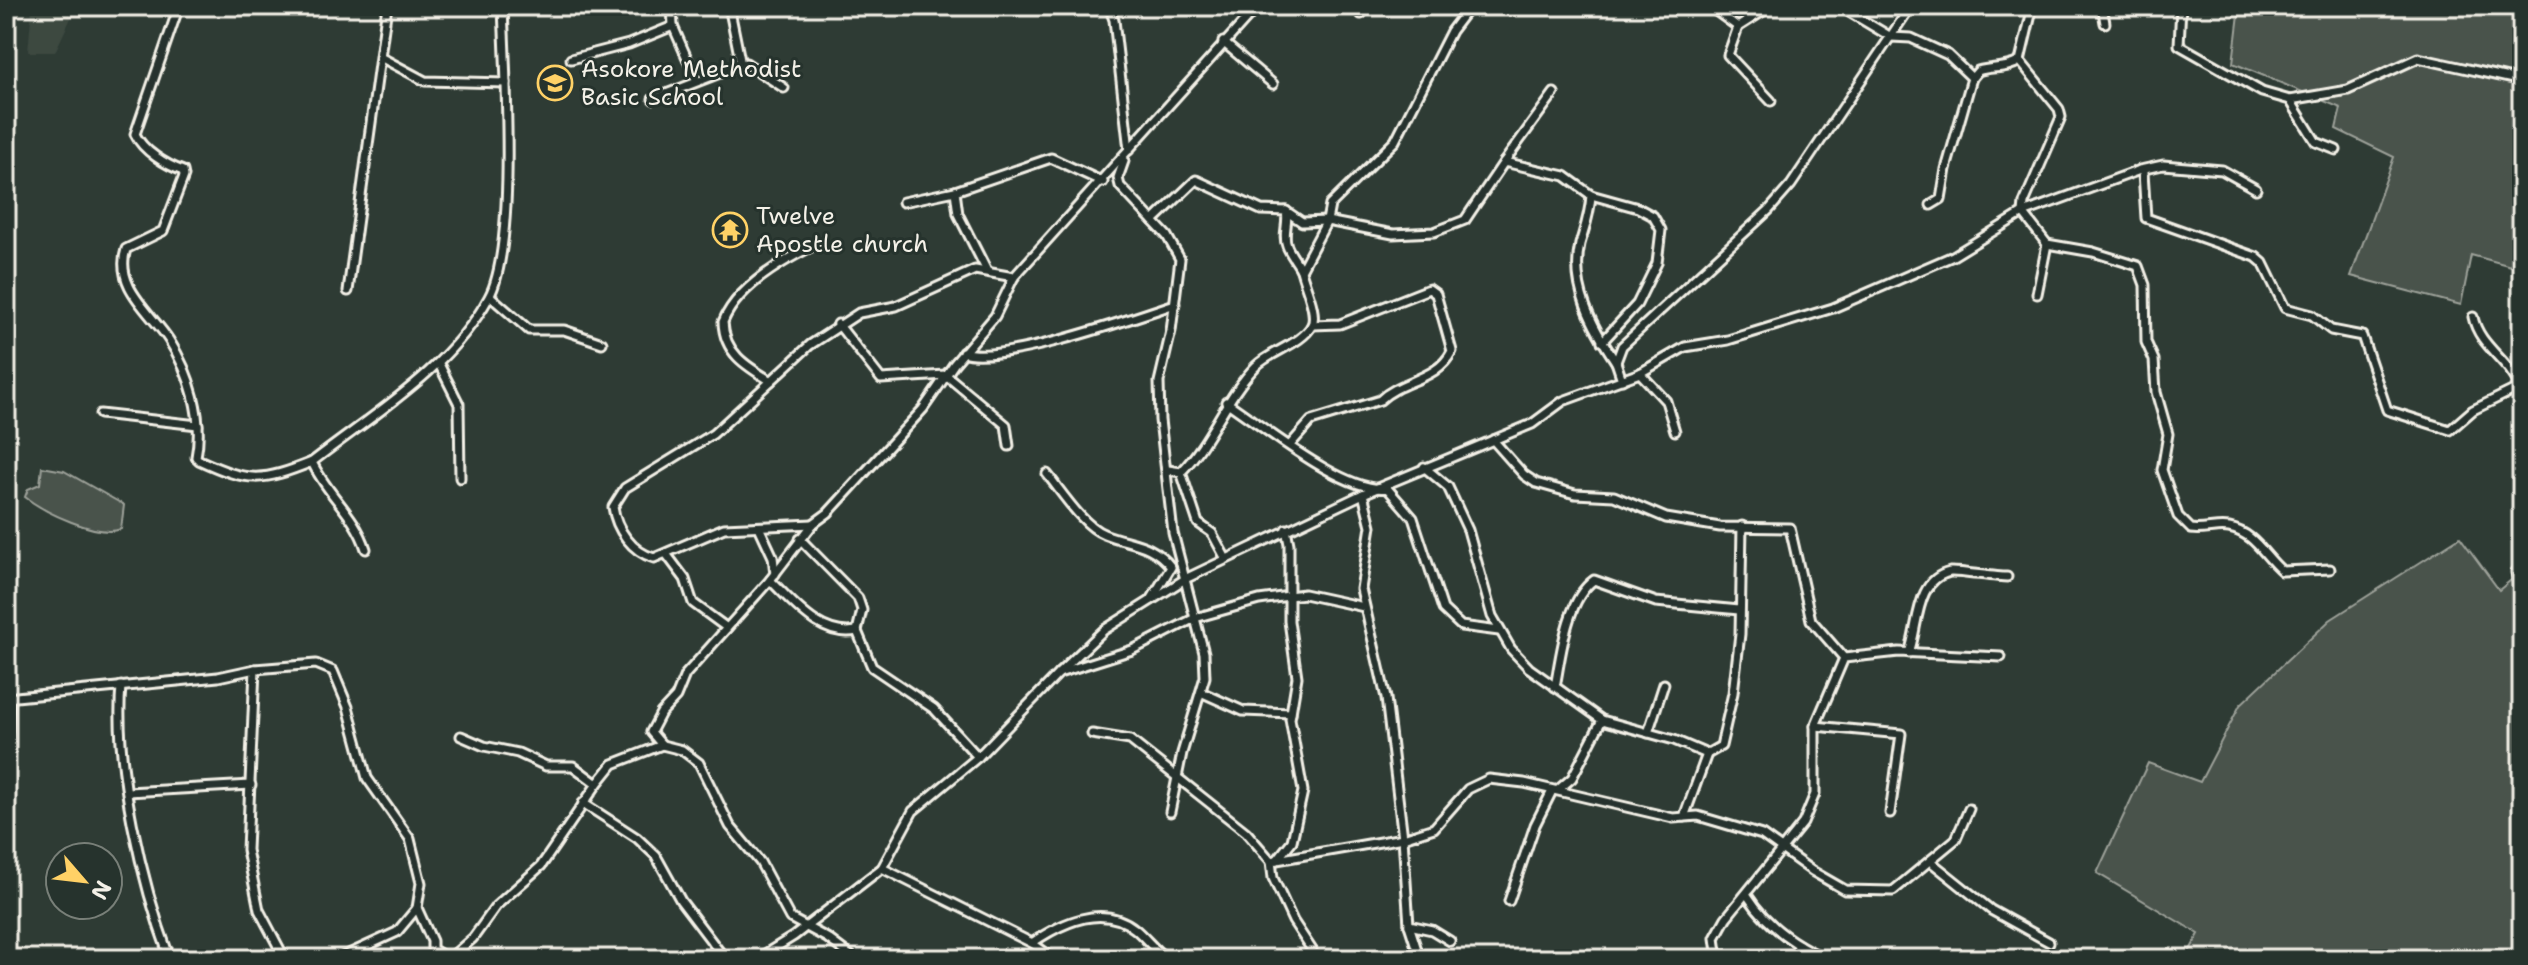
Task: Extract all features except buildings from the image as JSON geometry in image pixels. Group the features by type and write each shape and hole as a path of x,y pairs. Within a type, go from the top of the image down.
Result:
{"street":[{"path":"179,6 135,134 139,144 171,167 183,171 184,176 163,231 130,245 124,254 133,295 177,355 190,385 200,439 196,457 233,473 263,479 312,462 439,364 490,296 503,232 506,83 503,6"},
{"path":"348,291 387,6"},
{"path":"672,6 673,26 697,81"},
{"path":"729,6 741,65"},
{"path":"1109,6 1114,20 1130,149 1119,169 1120,186 1167,236 1180,259 1175,304 1159,382 1173,533 1204,653 1203,693 1176,777 1170,812"},
{"path":"662,745 651,732 676,697 685,675 773,577 813,524 828,513 923,409 963,352 995,316 1014,277 1103,182 1223,42 1258,6"},
{"path":"1361,14 1367,6"},
{"path":"1301,270 1327,221 1330,205 1395,141 1451,31 1470,6"},
{"path":"1709,6 1738,27"},
{"path":"1771,6 1738,27 1728,55 1771,101"},
{"path":"1839,6 1891,37 1911,38 1948,55 1972,78"},
{"path":"1616,362 1622,346 1769,210 1791,185 1911,6"},
{"path":"2020,61 2033,6"},
{"path":"2102,6 2105,23"},
{"path":"2181,6 2179,45 2262,92 2290,100 2348,90 2418,58 2522,81"},
{"path":"571,59 629,44 673,26"},
{"path":"1223,42 1273,84"},
{"path":"382,58 425,81 506,83"},
{"path":"1931,205 1941,199 1946,169 1972,78 1978,71 1992,67 2002,70 2020,61"},
{"path":"2020,61 2059,109 2061,117 2024,203 2023,213 2047,244 2093,252 2138,266 2145,285 2146,342 2154,360 2158,401 2168,434 2162,470 2178,516 2191,529 2231,528 2244,534 2257,542 2282,571 2330,569"},
{"path":"653,99 741,65 752,66 784,88"},
{"path":"1153,221 1196,180 1261,210 1286,211 1302,222 1327,221 1393,234 1434,232 1465,220 1554,93"},
{"path":"2290,100 2316,142 2336,150"},
{"path":"903,202 955,191 1051,158 1103,182"},
{"path":"1504,162 1565,176 1591,195 1638,208 1653,216 1661,230 1657,263 1637,304 1602,342"},
{"path":"757,959 882,868 913,811 978,757 1104,630 1185,579 1363,494 1532,424 1563,401 1640,373 1685,347 1728,340 1868,295 1953,256 2023,213 2140,170 2163,165 2222,170 2256,189"},
{"path":"2140,170 2143,173 2146,218 2256,257 2263,263 2285,308 2312,315 2331,330 2362,336 2387,410 2450,430 2473,410 2521,388 2513,370 2476,334 2473,317"},
{"path":"955,191 958,214 987,271"},
{"path":"1591,195 1590,218 1580,245 1577,272 1579,291 1602,342 1616,362 1622,380"},
{"path":"1181,472 1210,436 1235,387 1263,359 1300,337 1312,325 1313,313 1301,270 1287,247 1285,235 1289,223 1286,211"},
{"path":"2037,294 2047,244"},
{"path":"771,381 747,366 729,348 723,322 735,301 769,272 815,245"},
{"path":"813,524 760,529 724,528 654,558 632,547 613,507 625,488 713,434 838,324 859,313 896,306 963,273 987,271 1014,277"},
{"path":"1290,445 1311,421 1380,400 1387,393 1434,372 1452,351 1436,294 1429,289 1340,324 1312,325"},
{"path":"490,296 529,330 564,330 602,343"},
{"path":"963,352 989,356 1094,331 1175,304"},
{"path":"838,324 881,379 946,375 1006,425 1009,446"},
{"path":"439,364 459,404 460,478"},
{"path":"1640,373 1666,401 1675,431"},
{"path":"1226,402 1321,470 1349,477 1372,491 1387,488 1413,518 1443,609 1461,626 1499,631"},
{"path":"100,414 198,425"},
{"path":"1493,440 1524,475 1536,483 1575,494 1614,496 1666,518 1720,527 1790,528 1811,620 1844,658"},
{"path":"2522,460 2522,468"},
{"path":"312,462 321,480 359,527 366,549"},
{"path":"1424,467 1448,487 1468,530 1499,631 1529,668 1602,720 1707,754"},
{"path":"1168,470 1181,472"},
{"path":"1181,472 1198,523 1212,533 1226,559"},
{"path":"1047,474 1078,513 1104,534 1125,538 1153,550 1168,563 1171,567 1150,602"},
{"path":"1363,494 1371,526 1361,573 1364,607 1376,643 1386,698 1403,838 1409,925 1420,959"},
{"path":"1684,817 1707,754 1721,746 1733,693 1742,526"},
{"path":"760,529 773,557 773,577 820,626 843,634 857,631"},
{"path":"1286,529 1289,544 1288,596 1297,677 1291,713 1303,791 1292,841 1274,860 1273,878 1293,921 1312,950"},
{"path":"800,539 858,598 862,610 857,631 872,667 934,709 978,757"},
{"path":"667,555 685,579 693,603 727,628"},
{"path":"2519,589 2516,572 2522,563"},
{"path":"1909,653 1923,591 1931,581 1952,571 1971,576 2007,577"},
{"path":"1555,687 1566,626 1587,584 1594,580 1656,602 1739,610"},
{"path":"1059,673 1132,650 1195,618 1226,607 1308,595 1364,607"},
{"path":"1844,658 1909,653 2001,657"},
{"path":"1718,959 1715,938 1780,848 1803,823 1815,794 1815,726 1844,658"},
{"path":"6,785 8,698 255,669 316,664 333,671 348,707 367,778 410,839 421,883 417,908 397,932 338,959"},
{"path":"255,669 247,850 259,910 285,959"},
{"path":"1648,733 1664,684"},
{"path":"121,686 118,720 128,792 144,869 170,959"},
{"path":"1203,693 1243,711 1291,713"},
{"path":"1509,901 1535,825 1555,791 1572,778 1602,720"},
{"path":"1815,726 1901,734 1890,813"},
{"path":"1092,734 1130,740 1246,832 1274,860"},
{"path":"461,736 484,746 518,753 546,766 573,766 597,784"},
{"path":"417,908 432,941 432,949 448,959 473,938 496,906 541,866 613,764 662,745 682,750 699,763 730,826 760,862 790,918 803,928 827,938 855,959"},
{"path":"1274,860 1403,838 1434,828 1468,789 1489,779 1673,818 1698,816 1762,835 1845,890 1893,891 1956,839 1969,809"},
{"path":"128,792 251,785"},
{"path":"583,803 637,838 656,856 681,901 725,959"},
{"path":"1930,861 1991,910 2049,942"},
{"path":"882,868 1032,943 1054,959"},
{"path":"1747,895 1760,916 1799,945 1827,959"},
{"path":"1032,943 1057,926 1088,917 1115,918 1136,930 1167,959"},
{"path":"1409,925 1432,930 1450,941"},
{"path":"1792,959 1799,945"}],"shaded area":[{"path":"32,6 70,6 71,18 55,52 28,52"},
{"path":"2240,6 2522,6 2522,269 2471,255 2461,305 2351,276 2394,157 2336,129 2341,108 2233,63"},
{"path":"42,467 64,471 124,505 121,529 111,531 86,527 45,510 25,497 28,489 40,484"},
{"path":"2460,537 2499,590 2522,571 2522,959 2185,959 2199,934 2097,873 2148,763 2200,782 2240,705 2330,620"}],"place":[{"name":"Asokore Methodist Basic School","path":"555,83"},
{"name":"Twelve Apostle church","path":"730,230"}]}
